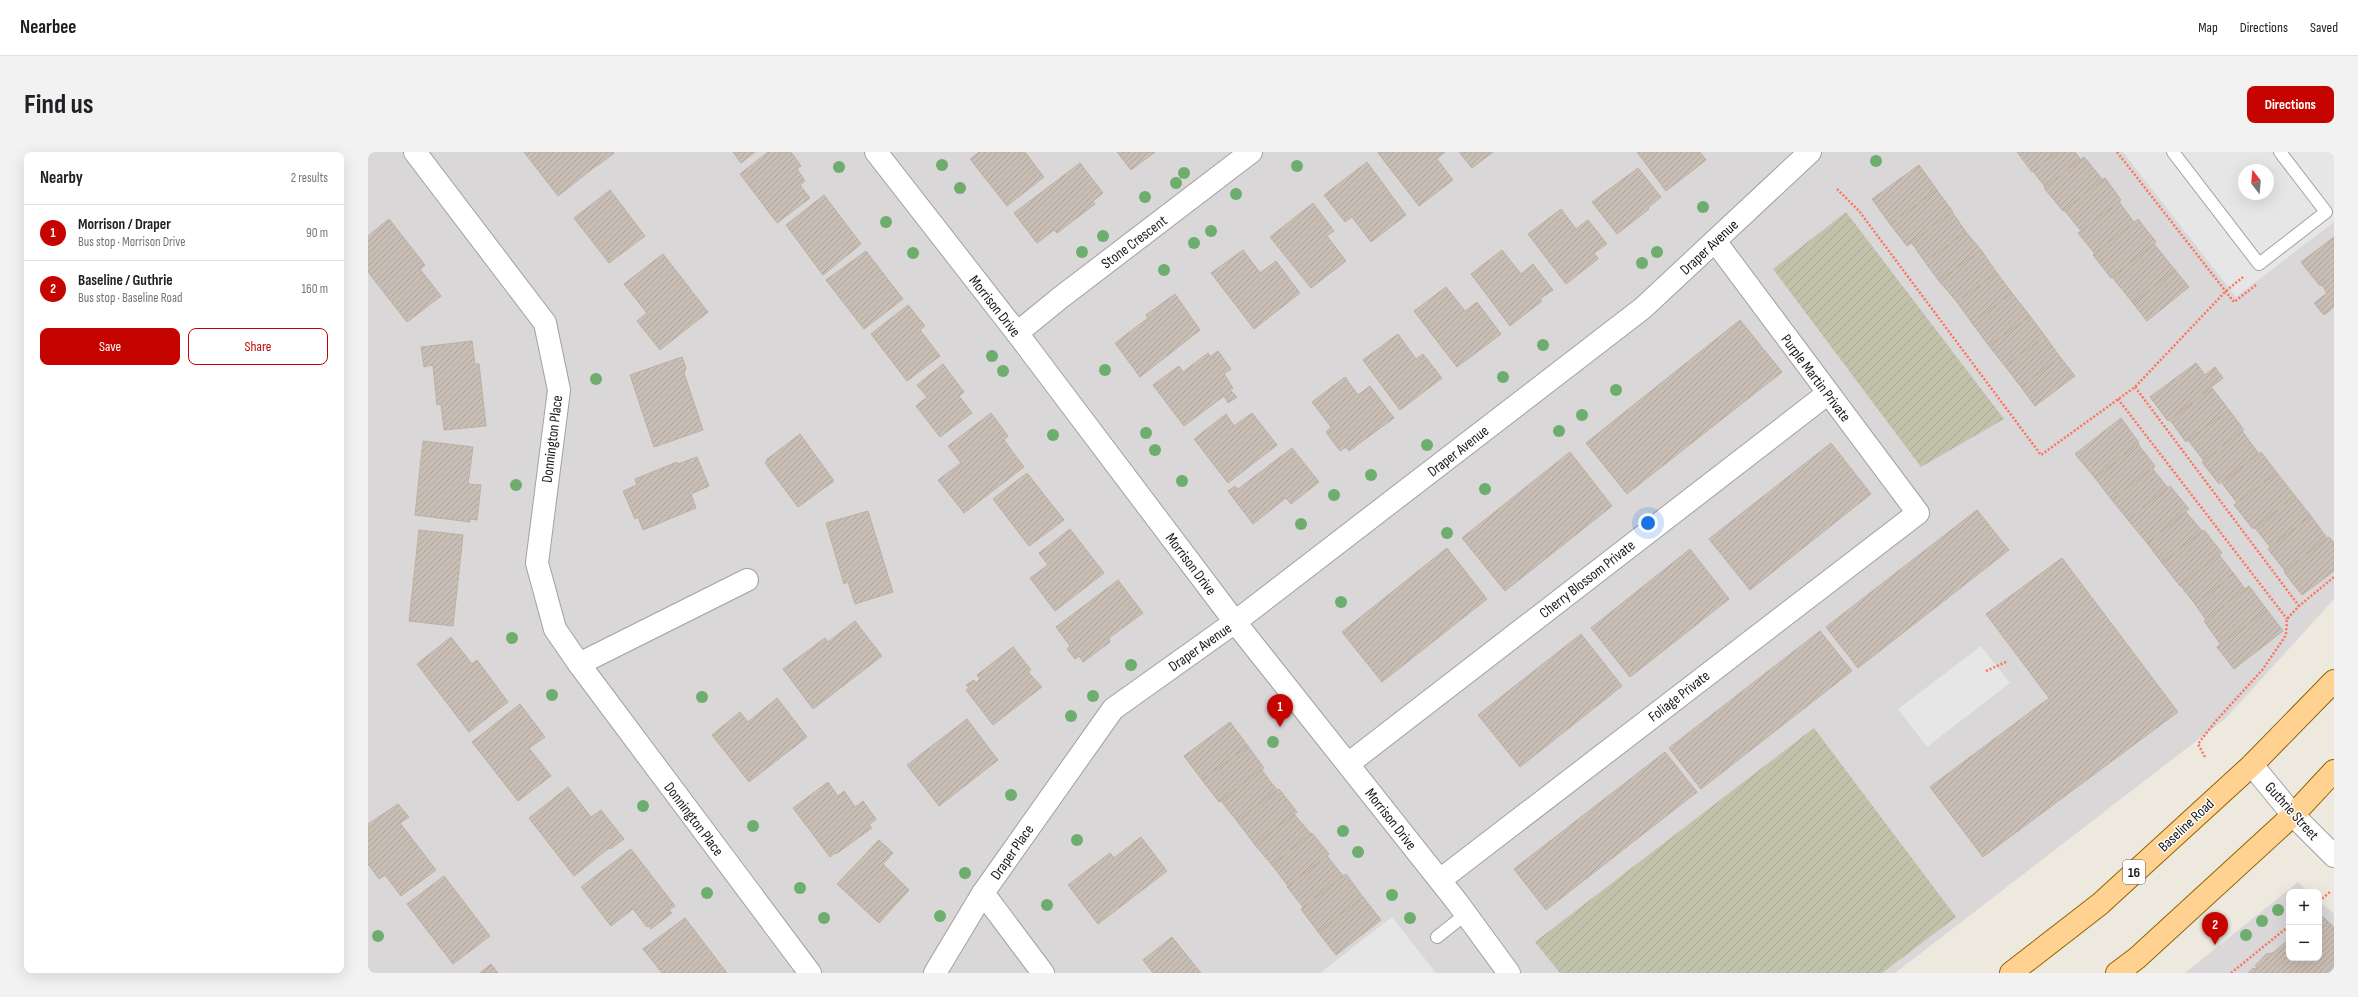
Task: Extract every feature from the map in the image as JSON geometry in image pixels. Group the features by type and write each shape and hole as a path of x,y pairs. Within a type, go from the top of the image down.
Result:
{"main road":[{"name":"Baseline Road","path":"2011,973 2100,904 2252,765 2334,681"},
{"path":"2117,973 2137,958 2293,815 2334,772"}],"street":[{"name":"Donnington Place","path":"415,152 545,323 559,390 537,564 555,629 579,664 810,973"},
{"name":"Morrison Drive","path":"876,152 1017,333 1235,622 1440,880 1509,973"},
{"name":"Stone Crescent","path":"1017,333 1060,298 1251,152"},
{"name":"Draper Avenue","path":"1095,735 1113,709 1235,622 1643,308 1810,152"},
{"name":"Purple Martin Private","path":"1715,241 1827,394 1918,513"},
{"name":"Cherry Blossom Private","path":"1348,764 1827,394"},
{"name":"Foliage Private","path":"1440,880 1918,513"},
{"path":"579,664 747,580"},
{"name":"Draper Place","path":"935,973 983,893 1095,735"},
{"name":"Guthrie Street","path":"2252,765 2293,815 2334,856"},
{"path":"983,893 1043,973"}],"lane":[{"path":"2173,152 2259,264 2326,212 2280,152"},
{"path":"1437,937 1466,914"}],"path":[{"path":"1837,189 1859,211 2041,455 2135,387 2226,291 2259,264"},
{"path":"2135,387 2299,606"},
{"path":"2118,399 2287,619"},
{"path":"2205,757 2198,744 2215,722 2263,669 2286,635 2287,619 2299,606 2334,577"},
{"path":"1986,672 2008,661"},
{"path":"2322,899 2330,892"},
{"path":"2231,973 2286,928"}],"shaded area":[{"path":"368,152 2334,152 2334,599 2226,718 1895,973 368,973"},
{"path":"2123,152 2331,152 2334,156 2334,222 2236,297"},
{"path":"1846,212 2004,419 1921,467 1773,269"},
{"path":"1981,646 2010,683 1927,747 1898,709"},
{"path":"1814,728 1956,917 1882,973 1560,973 1535,942"},
{"path":"2298,882 2306,889 2289,889"},
{"path":"2286,892 2286,961 2322,961 2322,904 2334,914 2334,973 2185,973"},
{"path":"1392,917 1436,973 1320,973"}],"building":[{"path":"524,152 614,153 597,166 595,162 596,166 558,196"},
{"path":"733,152 755,152 741,163"},
{"path":"768,152 791,152 801,166 797,169 805,181 800,185 810,198 777,223 740,174"},
{"path":"979,152 1025,152 1044,177 1007,206 970,159"},
{"path":"1117,152 1155,152 1131,170"},
{"path":"1445,152 1437,159 1453,180 1419,206 1378,153"},
{"path":"1459,152 1493,152 1472,168"},
{"path":"1637,152 1700,152 1706,160 1666,191"},
{"path":"2017,152 2058,152 2032,172"},
{"path":"2058,152 2075,152 2080,159 2045,187 2033,171"},
{"path":"2084,157 2103,180 2063,211 2044,188"},
{"path":"1367,162 1406,215 1371,242 1352,217 1345,222 1324,195"},
{"path":"1080,163 1103,193 1093,201 1095,204 1057,233 1054,230 1037,243 1014,213"},
{"path":"1919,165 1937,190 1890,224 1872,199"},
{"path":"1638,168 1661,197 1648,208 1649,209 1617,234 1592,202"},
{"path":"2105,178 2121,200 2081,231 2064,210"},
{"path":"610,190 645,236 609,263 574,218"},
{"path":"1937,190 1953,212 1907,246 1890,224"},
{"path":"824,195 861,244 823,275 786,225"},
{"path":"2119,202 2134,222 2095,254 2078,233"},
{"path":"1313,203 1334,231 1327,236 1346,261 1311,288 1270,237"},
{"path":"1561,209 1576,229 1588,220 1607,244 1594,253 1598,259 1566,284 1528,234"},
{"path":"1952,212 1966,232 1925,262 1911,242"},
{"path":"389,219 425,265 420,269 441,296 407,322 368,272 368,236"},
{"path":"2138,219 2156,242 2111,278 2093,255"},
{"path":"1966,232 1981,250 1939,281 1925,262"},
{"path":"2334,237 2334,275 2320,286 2301,262"},
{"path":"2154,244 2175,270 2133,303 2112,277"},
{"path":"1243,250 1260,273 1276,261 1300,293 1254,329 1211,273"},
{"path":"1502,250 1521,274 1533,264 1553,290 1540,299 1542,301 1510,326 1471,274"},
{"path":"1981,250 1997,273 1957,302 1939,281"},
{"path":"866,251 903,299 864,329 826,280"},
{"path":"663,254 708,312 660,350 637,321 647,313 624,284"},
{"path":"2175,270 2189,287 2147,321 2133,303"},
{"path":"1997,273 2012,293 1972,323 1957,302"},
{"path":"2334,275 2334,307 2324,315 2314,303 2327,293 2322,285"},
{"path":"1446,287 1465,311 1477,302 1501,334 1457,367 1414,311"},
{"path":"2012,293 2030,316 1989,346 1972,323"},
{"path":"1175,294 1200,330 1140,377 1115,343 1148,318 1146,315"},
{"path":"908,305 925,326 920,330 940,356 907,381 871,334"},
{"path":"2030,316 2045,336 2005,366 1989,346"},
{"path":"1740,320 1782,372 1627,494 1586,443"},
{"path":"1398,334 1416,359 1423,354 1442,378 1400,410 1363,360"},
{"path":"2045,336 2060,357 2021,387 2005,366"},
{"path":"472,341 475,364 479,364 486,426 444,430 441,404 437,405 433,365 424,367 421,347"},
{"path":"1218,351 1231,369 1224,374 1233,388 1230,390 1237,397 1228,403 1224,396 1184,426 1153,385 1179,366 1183,372 1208,353 1210,357"},
{"path":"682,357 686,368 684,373 703,430 654,447 630,375"},
{"path":"2060,357 2075,376 2035,406 2021,387"},
{"path":"2196,363 2205,375 2215,367 2223,378 2168,421 2150,397"},
{"path":"943,364 964,392 959,396 972,413 940,437 916,406 927,397 917,385"},
{"path":"1345,377 1358,395 1370,386 1394,418 1349,451 1346,447 1340,451 1326,432 1331,427 1312,402"},
{"path":"2212,388 2229,410 2186,442 2170,420"},
{"path":"2229,410 2244,430 2204,461 2188,440"},
{"path":"991,413 1008,436 1004,440 1024,467 964,513 938,480 961,463 948,446"},
{"path":"1252,413 1277,445 1228,483 1194,439 1226,414 1234,426"},
{"path":"2121,418 2139,443 2095,478 2075,454"},
{"path":"2242,431 2259,454 2219,484 2202,462"},
{"path":"800,434 834,481 798,507 765,463 768,461 766,460"},
{"path":"423,441 473,447 468,484 481,485 477,520 470,519 470,522 415,515"},
{"path":"1831,443 1871,494 1750,590 1709,539"},
{"path":"2138,444 2155,466 2112,500 2095,478"},
{"path":"1292,448 1319,482 1291,504 1286,498 1253,524 1228,491 1235,486 1238,489"},
{"path":"1570,452 1612,506 1505,591 1462,538"},
{"path":"2261,452 2277,473 2237,503 2222,483"},
{"path":"697,457 709,486 691,494 696,508 643,530 638,517 635,519 623,491 637,485 635,479 677,462 678,464"},
{"path":"2152,468 2168,488 2128,520 2112,500"},
{"path":"1027,473 1064,520 1029,546 993,499"},
{"path":"2277,473 2295,496 2253,529 2234,505"},
{"path":"2170,486 2189,509 2147,543 2128,520"},
{"path":"2295,496 2311,516 2270,547 2255,528"},
{"path":"1977,510 2009,550 1858,668 1826,627"},
{"path":"868,511 893,592 855,604 848,582 844,584 826,523"},
{"path":"2186,512 2202,531 2162,563 2147,543"},
{"path":"2311,516 2327,538 2285,571 2268,549"},
{"path":"1070,529 1104,573 1055,611 1030,578 1048,565 1039,553"},
{"path":"419,530 463,535 453,626 409,621"},
{"path":"2204,530 2222,553 2180,586 2162,563"},
{"path":"2329,537 2334,543 2334,571 2302,595 2284,572"},
{"path":"1447,548 1487,599 1382,682 1342,632"},
{"path":"1690,549 1729,599 1630,677 1591,628"},
{"path":"2219,555 2234,574 2195,604 2180,585"},
{"path":"2062,558 2178,712 1983,857 1930,787 2049,698 1986,614"},
{"path":"2234,574 2246,590 2206,620 2195,604"},
{"path":"1118,580 1143,613 1109,638 1110,642 1083,662 1079,656 1075,659 1067,649 1070,646 1056,627"},
{"path":"2249,586 2267,610 2221,645 2204,621"},
{"path":"2267,610 2283,631 2234,669 2217,647"},
{"path":"855,621 882,656 813,709 783,669 825,638 828,642"},
{"path":"1820,631 1852,671 1701,789 1669,748"},
{"path":"1581,634 1622,686 1520,767 1478,715"},
{"path":"451,637 472,664 477,660 508,702 469,732 417,664"},
{"path":"1013,647 1031,670 1028,672 1042,687 993,725 966,690 969,688 966,685 974,680 976,683 980,679 977,675"},
{"path":"777,698 807,737 749,782 712,735 740,712 748,722"},
{"path":"520,704 545,737 529,748 551,776 518,801 472,742"},
{"path":"967,719 998,760 939,806 907,765"},
{"path":"1230,722 1248,746 1202,780 1184,756"},
{"path":"1248,746 1264,768 1219,802 1202,780"},
{"path":"1665,752 1697,792 1546,910 1514,869"},
{"path":"1261,769 1277,790 1237,821 1221,801"},
{"path":"828,782 838,796 844,791 855,807 863,801 876,819 869,825 872,828 830,857 793,808"},
{"path":"568,787 591,817 601,810 624,839 610,849 609,848 574,876 529,818"},
{"path":"1279,789 1297,812 1255,845 1237,821"},
{"path":"398,804 409,817 400,823 436,870 401,896 385,875 379,879 368,864 368,824"},
{"path":"1294,814 1311,834 1272,865 1255,845"},
{"path":"1312,833 1329,854 1288,886 1272,865"},
{"path":"1141,837 1167,871 1098,924 1068,885 1110,853 1114,858"},
{"path":"879,840 893,853 883,864 909,890 879,923 837,884"},
{"path":"631,849 675,906 669,910 672,913 651,929 649,926 647,927 633,909 611,926 581,887"},
{"path":"1327,856 1343,876 1303,907 1287,887"},
{"path":"1346,874 1363,897 1318,932 1301,909"},
{"path":"444,876 490,936 453,964 407,904"},
{"path":"1363,897 1381,920 1336,955 1318,932"},
{"path":"2322,916 2334,927 2334,973 2248,973 2253,968 2255,969 2257,967 2255,966 2266,954 2273,953 2286,942 2286,961 2322,961"},
{"path":"685,918 727,973 662,973 643,949"},
{"path":"1172,937 1201,973 1153,973 1143,960"},
{"path":"491,964 498,973 480,973"}],"place":[{"name":"Morrison / Draper","path":"1280,727"},
{"name":"Baseline / Guthrie","path":"2215,945"}]}
